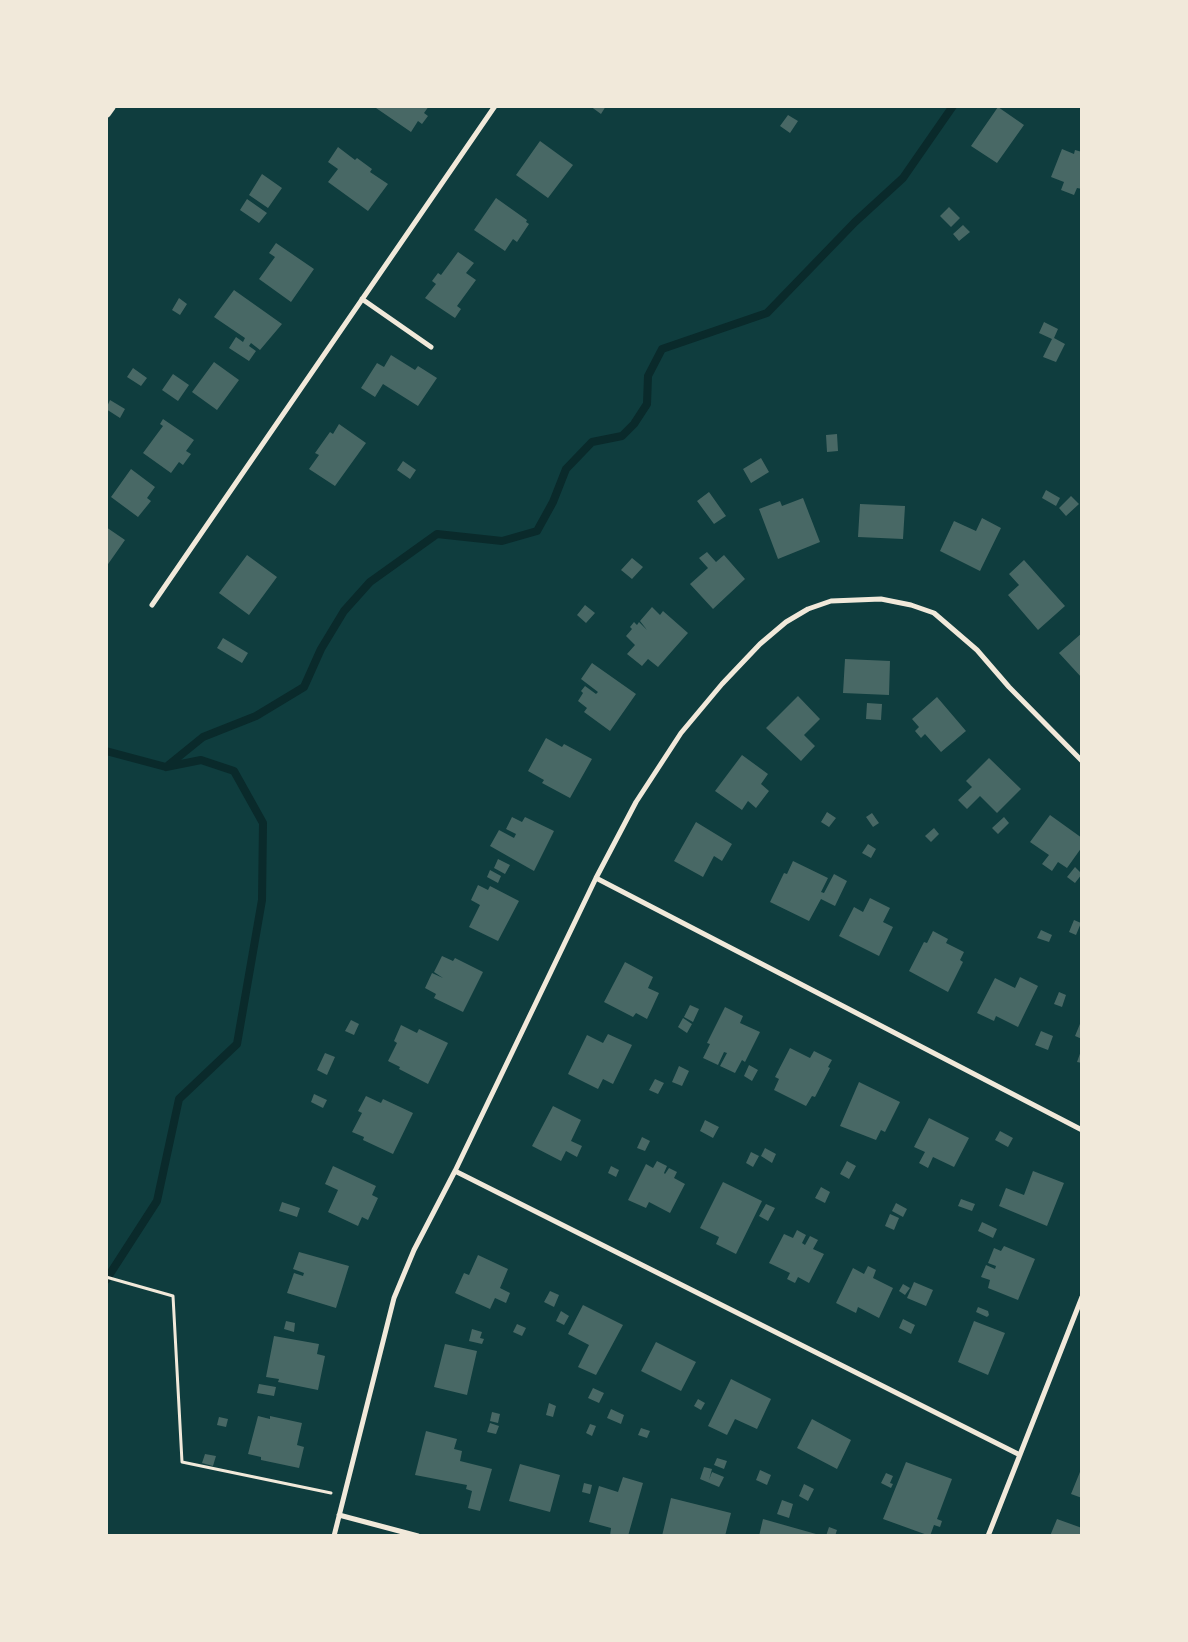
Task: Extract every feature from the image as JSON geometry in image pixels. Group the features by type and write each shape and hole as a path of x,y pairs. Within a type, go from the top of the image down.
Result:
{"main road":[{"path":"106,112 111,106"}],"street":[{"path":"152,605 495,106"},
{"path":"362,300 431,347"},
{"path":"334,1536 394,1298 414,1250 455,1171 596,878 636,802 681,733 722,684 760,644 786,622 808,609 831,601 881,599 911,605 934,613 978,650 1009,687 1082,762"},
{"path":"596,878 1082,1130"},
{"path":"455,1171 1020,1455"},
{"path":"988,1536 1082,1297"},
{"path":"339,1515 418,1536"}],"path":[{"path":"106,1277 173,1296 182,1462 344,1496"}],"building":[{"path":"377,106 429,106 424,113 428,116 422,124 418,121 411,132 376,108"},
{"path":"590,106 606,106 601,114"},
{"path":"998,107 1024,125 997,163 971,146"},
{"path":"788,115 798,121 790,133 780,126"},
{"path":"540,141 573,165 548,198 516,175"},
{"path":"338,147 355,160 357,158 372,169 370,172 388,184 368,211 328,182 338,169 328,162"},
{"path":"1062,149 1074,154 1075,150 1082,152 1082,189 1077,188 1074,195 1061,190 1064,182 1051,177"},
{"path":"262,174 282,188 268,208 249,195"},
{"path":"496,198 527,220 526,222 529,224 517,242 513,239 505,251 474,230"},
{"path":"247,199 267,213 259,223 240,210"},
{"path":"949,207 960,218 951,227 940,216"},
{"path":"963,225 970,232 959,241 953,234"},
{"path":"276,243 314,269 291,302 259,279 275,257 269,253"},
{"path":"458,252 474,263 466,273 476,280 457,306 461,309 455,318 425,298 436,284 432,281 438,273 441,275"},
{"path":"234,290 282,324 260,350 251,343 249,346 256,351 249,361 229,348 236,337 243,342 245,338 214,317"},
{"path":"179,298 187,304 180,315 172,310"},
{"path":"1044,322 1058,329 1054,338 1065,344 1056,362 1043,357 1052,339 1039,333"},
{"path":"391,355 415,370 418,366 437,378 418,406 383,384 375,397 361,388 377,363 384,367"},
{"path":"214,362 239,380 217,410 192,392"},
{"path":"133,368 147,378 141,386 127,377"},
{"path":"173,374 189,385 178,401 162,390"},
{"path":"110,400 125,409 120,418 106,409"},
{"path":"163,419 194,440 186,451 191,454 183,465 179,462 171,473 143,453 163,426 160,424"},
{"path":"339,424 366,443 335,486 309,469 319,455 315,453 330,432 333,434"},
{"path":"837,434 838,451 827,452 826,435"},
{"path":"761,458 769,472 751,483 743,469"},
{"path":"403,461 416,470 410,479 397,470"},
{"path":"131,469 155,487 147,498 151,501 138,517 111,497"},
{"path":"1046,490 1060,498 1056,506 1042,498"},
{"path":"709,492 726,516 714,524 697,501"},
{"path":"1071,496 1079,504 1066,516 1059,508"},
{"path":"803,498 820,542 778,559 759,509 780,501 782,506"},
{"path":"860,504 905,506 903,539 858,537"},
{"path":"982,518 1001,528 980,571 940,551 954,521 976,531"},
{"path":"106,527 125,540 106,567"},
{"path":"707,552 716,562 724,555 745,579 713,609 690,584 708,568 699,558"},
{"path":"247,555 277,577 249,615 219,593"},
{"path":"632,558 643,567 632,579 621,570"},
{"path":"1024,560 1065,606 1038,630 1008,595 1019,585 1009,574"},
{"path":"585,605 595,613 586,623 577,615"},
{"path":"652,607 660,615 663,611 688,633 658,667 648,659 642,666 627,654 635,645 626,636 632,629 630,627 634,622 637,625 639,622 647,630 640,621"},
{"path":"1082,633 1082,678 1059,653"},
{"path":"223,638 248,653 242,663 217,648"},
{"path":"845,659 890,661 889,695 843,693"},
{"path":"592,663 636,694 610,731 584,712 587,708 578,701 583,693 581,691 585,686 596,694 598,692 581,679"},
{"path":"798,696 820,719 804,735 815,746 801,761 766,728"},
{"path":"937,697 966,731 941,752 925,734 921,738 915,731 919,727 912,719"},
{"path":"867,703 882,704 881,720 866,719"},
{"path":"546,738 562,747 564,744 592,759 570,798 542,783 544,780 528,771"},
{"path":"742,755 768,774 761,784 769,791 756,808 748,801 742,810 715,791"},
{"path":"989,758 1021,789 997,813 980,796 967,809 958,800 972,787 966,781"},
{"path":"827,812 836,818 829,827 821,822"},
{"path":"872,813 879,823 873,827 866,817"},
{"path":"1050,815 1082,838 1082,847 1067,868 1058,862 1052,871 1042,864 1049,855 1030,842"},
{"path":"512,817 522,822 525,817 554,831 534,871 490,846 499,830 514,838 516,834 506,829"},
{"path":"1004,817 1009,823 998,834 992,828"},
{"path":"696,822 732,844 722,861 714,856 703,877 674,861"},
{"path":"934,828 939,834 931,842 925,836"},
{"path":"868,844 876,849 871,858 862,853"},
{"path":"498,859 510,865 505,874 494,868"},
{"path":"793,861 828,878 821,892 824,893 834,874 847,881 835,906 821,899 809,921 770,902 784,873 787,874"},
{"path":"1075,867 1082,874 1075,883 1067,877"},
{"path":"490,870 501,876 498,883 487,877"},
{"path":"478,885 488,890 490,886 519,901 498,941 469,927 480,905 471,900"},
{"path":"870,898 890,908 883,922 893,927 879,956 839,936 854,907 863,912"},
{"path":"1074,920 1081,923 1076,935 1069,932"},
{"path":"1041,930 1052,935 1049,942 1037,938"},
{"path":"933,931 948,939 946,943 964,952 960,960 963,962 948,992 909,971 924,942 927,943"},
{"path":"442,956 453,961 455,958 483,972 463,1012 434,998 436,994 425,988 432,973 443,978 434,972"},
{"path":"625,962 653,977 648,988 659,993 647,1019 636,1013 633,1017 604,1002"},
{"path":"1020,977 1038,986 1018,1027 996,1016 994,1021 977,1013 995,978 1015,988"},
{"path":"1059,992 1066,995 1062,1007 1054,1004"},
{"path":"690,1005 699,1009 693,1022 684,1017"},
{"path":"725,1007 743,1016 740,1023 760,1032 745,1062 742,1060 735,1073 720,1066 727,1053 724,1052 718,1065 703,1058 710,1044 707,1043"},
{"path":"683,1018 692,1024 687,1033 678,1027"},
{"path":"1082,1019 1082,1039 1075,1036"},
{"path":"351,1020 359,1024 354,1035 345,1031"},
{"path":"401,1025 417,1033 419,1029 448,1043 428,1084 388,1061 397,1043 394,1041"},
{"path":"1041,1031 1053,1036 1048,1050 1035,1045"},
{"path":"608,1034 632,1045 613,1084 603,1079 598,1089 568,1074 587,1035 603,1043"},
{"path":"790,1048 810,1058 814,1051 832,1060 828,1067 830,1068 815,1097 812,1096 806,1106 774,1090 779,1079 775,1077"},
{"path":"1082,1048 1082,1063 1077,1062"},
{"path":"325,1053 335,1057 327,1075 317,1070"},
{"path":"749,1065 758,1070 752,1081 744,1076"},
{"path":"679,1066 689,1071 682,1086 672,1082"},
{"path":"655,1079 664,1083 658,1094 649,1090"},
{"path":"859,1082 900,1102 885,1132 881,1130 876,1140 840,1126"},
{"path":"314,1094 327,1100 323,1108 311,1102"},
{"path":"366,1096 381,1103 383,1099 413,1113 393,1154 363,1140 364,1137 352,1132 362,1113 358,1111"},
{"path":"553,1106 581,1120 571,1141 582,1146 577,1157 566,1151 561,1161 532,1146"},
{"path":"929,1118 969,1138 954,1167 933,1157 928,1168 919,1163 925,1152 914,1147"},
{"path":"705,1120 719,1127 713,1138 700,1131"},
{"path":"1000,1131 1013,1138 1008,1147 995,1140"},
{"path":"642,1137 650,1141 645,1151 637,1148"},
{"path":"765,1148 776,1154 772,1163 761,1156"},
{"path":"751,1152 759,1156 753,1167 746,1163"},
{"path":"657,1161 667,1166 665,1174 669,1168 677,1172 674,1178 685,1184 670,1213 649,1202 646,1208 628,1200 646,1164 653,1168"},
{"path":"847,1161 856,1166 849,1179 840,1174"},
{"path":"333,1166 376,1186 372,1195 378,1198 368,1220 362,1217 358,1226 328,1212 338,1190 325,1184"},
{"path":"611,1166 619,1170 616,1177 608,1173"},
{"path":"1033,1171 1064,1183 1047,1226 999,1206 1006,1188 1024,1195"},
{"path":"723,1182 762,1201 736,1254 716,1244 719,1237 700,1228"},
{"path":"821,1187 830,1192 825,1203 815,1198"},
{"path":"961,1199 975,1204 972,1211 958,1206"},
{"path":"282,1202 300,1208 297,1217 279,1211"},
{"path":"896,1203 907,1209 903,1217 892,1211"},
{"path":"766,1204 775,1208 768,1221 759,1216"},
{"path":"890,1214 899,1218 894,1230 885,1226"},
{"path":"982,1222 997,1229 993,1238 978,1231"},
{"path":"797,1230 806,1235 802,1243 805,1245 810,1236 818,1240 813,1249 824,1254 809,1283 798,1277 795,1283 787,1279 790,1273 769,1263 784,1234 793,1238"},
{"path":"1004,1246 1035,1259 1018,1300 988,1288 990,1280 981,1277 986,1265 995,1269 996,1266 988,1263 994,1248 1001,1251"},
{"path":"299,1252 349,1266 336,1308 287,1293 294,1273 303,1276 304,1273 293,1269"},
{"path":"478,1255 508,1269 500,1288 510,1293 506,1303 495,1298 490,1309 455,1293 464,1273 469,1275"},
{"path":"868,1266 876,1270 873,1278 893,1288 879,1318 858,1307 856,1313 836,1303 853,1268 864,1274"},
{"path":"914,1282 933,1290 926,1306 907,1298"},
{"path":"903,1284 910,1288 905,1295 899,1291"},
{"path":"550,1291 559,1295 554,1307 544,1302"},
{"path":"583,1305 623,1325 596,1375 578,1367 589,1345 568,1334"},
{"path":"978,1307 988,1311 989,1315 987,1317 976,1312"},
{"path":"561,1311 569,1316 564,1325 556,1321"},
{"path":"903,1319 915,1325 911,1334 899,1328"},
{"path":"286,1321 295,1323 294,1332 284,1329"},
{"path":"974,1321 1005,1333 988,1375 958,1362"},
{"path":"517,1324 526,1328 522,1336 513,1332"},
{"path":"472,1329 482,1332 480,1338 484,1339 482,1344 469,1341"},
{"path":"274,1336 319,1344 317,1354 325,1356 318,1390 278,1382 279,1379 266,1377"},
{"path":"656,1342 696,1362 681,1391 641,1371"},
{"path":"445,1344 477,1351 467,1395 434,1387"},
{"path":"731,1379 771,1399 757,1429 735,1419 727,1435 708,1426"},
{"path":"259,1384 276,1387 274,1396 257,1393"},
{"path":"593,1388 604,1393 599,1403 588,1398"},
{"path":"698,1399 705,1403 701,1410 694,1406"},
{"path":"549,1403 556,1406 553,1417 546,1415"},
{"path":"611,1409 624,1415 621,1424 607,1418"},
{"path":"492,1412 500,1414 498,1423 490,1421"},
{"path":"258,1416 270,1419 270,1416 302,1423 297,1445 304,1447 299,1468 261,1460 261,1457 248,1454"},
{"path":"219,1417 228,1419 226,1427 217,1425"},
{"path":"812,1419 851,1440 837,1469 797,1448"},
{"path":"490,1423 499,1426 496,1434 487,1432"},
{"path":"590,1424 596,1426 592,1436 586,1433"},
{"path":"641,1428 650,1431 647,1438 638,1435"},
{"path":"426,1431 457,1439 454,1449 462,1451 460,1461 492,1469 480,1511 468,1508 472,1491 466,1489 467,1485 415,1475"},
{"path":"205,1454 216,1456 213,1466 202,1463"},
{"path":"717,1458 727,1461 724,1469 714,1465"},
{"path":"906,1462 952,1479 937,1519 942,1521 940,1527 934,1525 930,1536 883,1519"},
{"path":"520,1464 560,1475 550,1512 509,1501"},
{"path":"704,1467 712,1469 709,1480 712,1472 724,1477 719,1487 700,1479"},
{"path":"1082,1467 1082,1498 1071,1494"},
{"path":"760,1470 771,1475 767,1485 756,1480"},
{"path":"886,1473 893,1476 890,1483 893,1484 891,1488 881,1483"},
{"path":"623,1477 643,1483 628,1536 610,1536 611,1528 589,1522 599,1486 618,1492"},
{"path":"584,1483 592,1485 590,1494 582,1492"},
{"path":"804,1484 814,1489 808,1501 799,1496"},
{"path":"671,1498 731,1513 725,1536 662,1536"},
{"path":"782,1500 793,1504 789,1518 777,1514"},
{"path":"763,1519 816,1534 815,1536 759,1536"},
{"path":"1057,1519 1082,1528 1082,1536 1050,1536"},
{"path":"829,1527 837,1530 835,1536 826,1536"}],"waterway":[{"path":"166,767 203,737 256,716 304,687 321,649 344,611 370,582 437,534 502,541 537,531 553,502 566,469 592,442 622,436 634,424 647,404 648,376 662,349 767,313 855,222 903,178 953,106"},
{"path":"106,751 166,767 201,760 234,771 263,823 262,900 237,1044 179,1099 157,1201 106,1280"}]}
